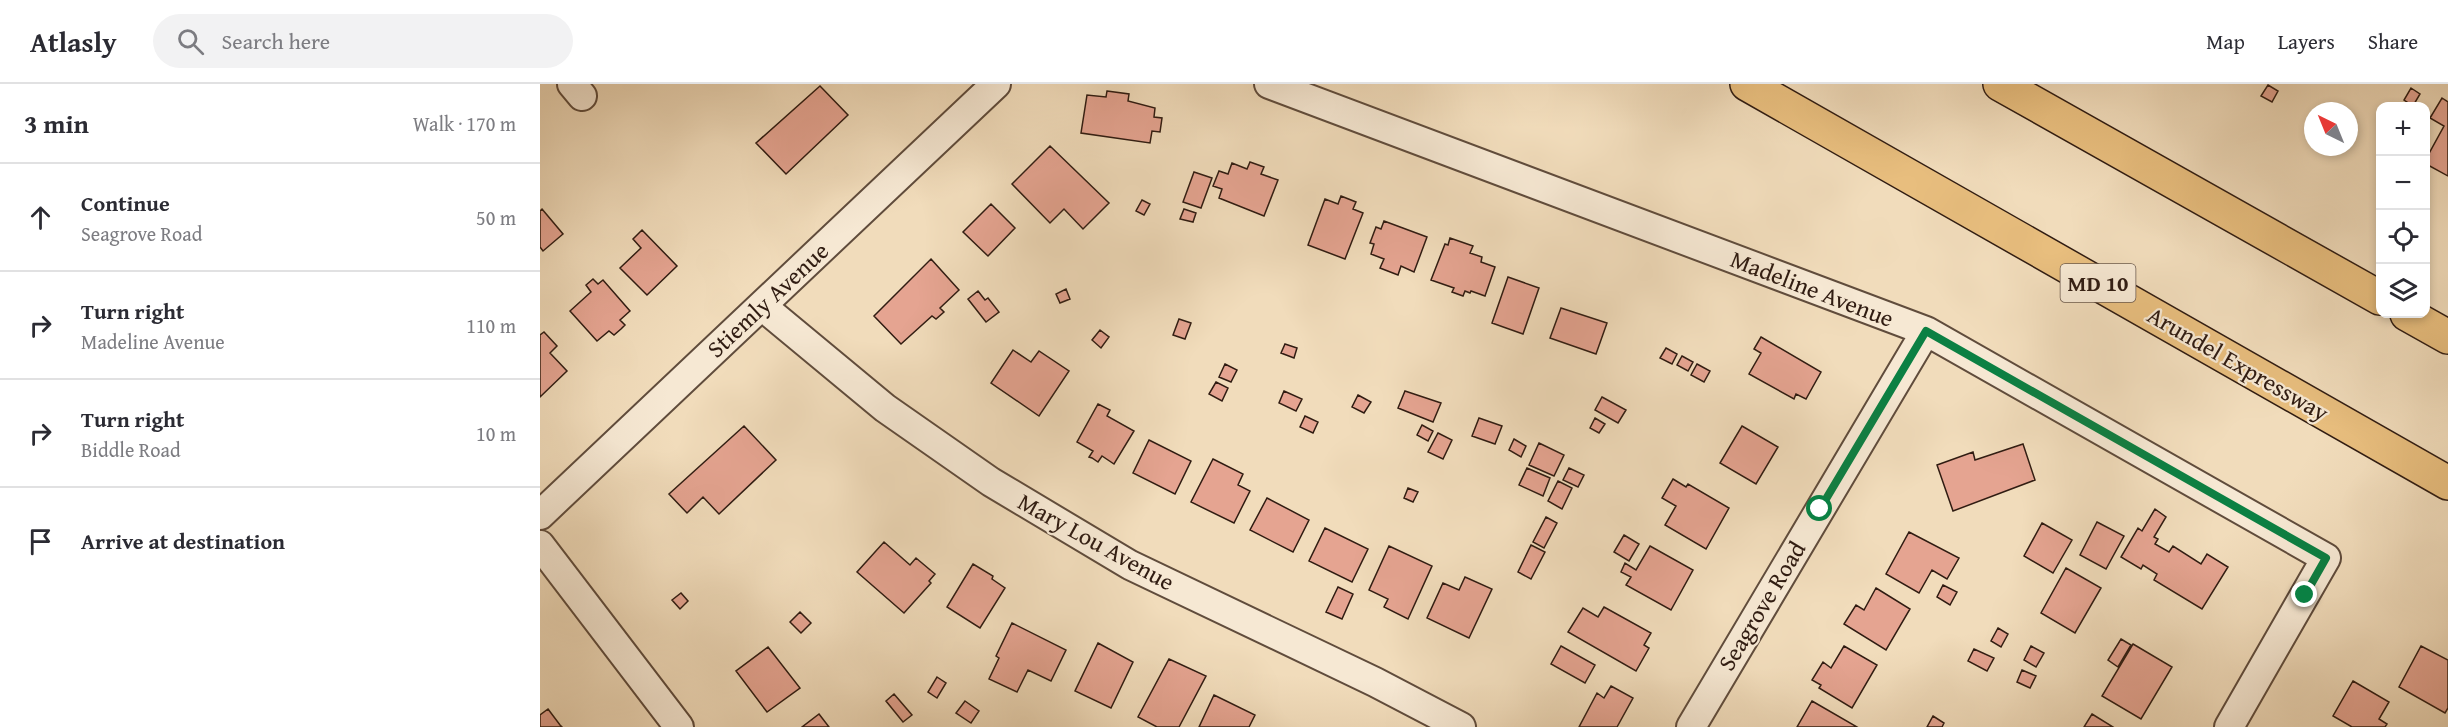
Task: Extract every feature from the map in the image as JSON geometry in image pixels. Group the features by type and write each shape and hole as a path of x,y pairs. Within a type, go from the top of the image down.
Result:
{"highway":[{"name":"Arundel Expressway","path":"1747,84 2448,483"},
{"path":"2000,84 2376,296"},
{"path":"2414,318 2448,337"}],"street":[{"name":"Stiemly Avenue","path":"540,515 996,84"},
{"name":"Madeline Avenue","path":"1269,84 1926,331 2326,558 2229,727"},
{"name":"Mary Lou Avenue","path":"762,306 885,408 1011,494 1130,565 1375,682 1461,727"},
{"name":"Seagrove Road","path":"1691,727 1926,331"},
{"path":"540,545 679,727"}],"building":[{"path":"2268,85 2278,91 2272,102 2261,96"},
{"path":"820,86 848,115 786,174 756,143"},
{"path":"2411,88 2420,94 2415,102 2404,100"},
{"path":"1107,91 1129,94 1128,101 1155,108 1154,117 1162,118 1160,132 1152,131 1150,143 1081,133 1087,95 1106,97"},
{"path":"2442,98 2448,102 2448,176 2430,166 2430,152 2444,126 2430,118"},
{"path":"1050,146 1109,203 1083,229 1064,209 1050,223 1012,184"},
{"path":"1250,162 1264,167 1261,174 1278,180 1264,216 1219,198 1222,189 1213,186 1219,171 1228,174 1232,163 1247,169"},
{"path":"1194,172 1212,178 1201,208 1183,202"},
{"path":"1341,196 1356,202 1353,209 1363,213 1345,259 1308,245 1325,199 1338,204"},
{"path":"1142,200 1150,204 1144,215 1136,211"},
{"path":"991,204 1015,228 988,256 963,232"},
{"path":"542,209 563,234 543,251 540,247 540,211"},
{"path":"1184,209 1196,213 1193,222 1180,219"},
{"path":"1384,221 1427,237 1414,272 1401,266 1398,275 1380,268 1384,259 1371,254 1374,244 1370,243 1376,227 1381,229"},
{"path":"642,230 677,266 647,295 620,268 641,248 633,239"},
{"path":"1450,238 1473,246 1470,253 1482,257 1481,262 1495,267 1485,296 1465,291 1463,296 1452,292 1454,288 1431,280 1445,244 1448,245"},
{"path":"931,259 959,290 940,308 944,312 936,319 932,316 901,344 874,316"},
{"path":"1508,277 1539,288 1523,334 1492,323"},
{"path":"593,279 598,284 603,280 630,311 620,320 625,325 621,329 614,335 609,331 597,341 570,311 591,292 586,285"},
{"path":"1066,289 1070,299 1060,303 1056,294"},
{"path":"978,291 985,300 988,298 999,312 986,322 968,299"},
{"path":"1561,308 1607,323 1596,354 1550,338"},
{"path":"1179,319 1191,323 1185,339 1173,335"},
{"path":"1100,330 1109,337 1101,348 1092,340"},
{"path":"544,332 557,346 550,353 567,371 540,397 540,335"},
{"path":"1761,337 1821,372 1806,399 1796,394 1794,399 1749,374 1761,353 1754,349"},
{"path":"1285,344 1297,348 1294,358 1281,353"},
{"path":"1666,348 1677,354 1672,364 1660,358"},
{"path":"1013,350 1031,362 1039,351 1069,371 1039,416 991,383"},
{"path":"1682,356 1693,362 1688,371 1677,365"},
{"path":"1225,364 1237,370 1231,382 1219,377"},
{"path":"1697,364 1710,371 1704,382 1691,375"},
{"path":"1216,382 1228,388 1222,401 1209,394"},
{"path":"1284,391 1302,399 1296,411 1279,403"},
{"path":"1405,391 1441,403 1433,422 1398,408"},
{"path":"1358,395 1371,402 1364,413 1352,407"},
{"path":"1602,397 1626,410 1618,423 1595,410"},
{"path":"1098,404 1110,410 1107,416 1134,431 1114,464 1102,456 1098,462 1089,457 1093,451 1077,442"},
{"path":"1305,416 1318,422 1313,433 1300,427"},
{"path":"1479,418 1502,426 1495,444 1472,436"},
{"path":"1595,418 1605,424 1599,433 1590,428"},
{"path":"1422,425 1433,431 1428,441 1417,435"},
{"path":"744,426 776,460 719,514 703,497 687,513 669,494"},
{"path":"1742,426 1778,447 1756,484 1720,463"},
{"path":"1438,433 1452,440 1443,459 1428,452"},
{"path":"1514,439 1526,446 1521,457 1509,450"},
{"path":"1149,440 1191,461 1175,494 1133,473"},
{"path":"1539,443 1564,455 1554,476 1529,465"},
{"path":"2023,444 2035,480 1953,511 1937,465 1973,452 1975,460"},
{"path":"1213,459 1243,474 1238,485 1250,491 1234,523 1191,502"},
{"path":"1527,468 1550,478 1543,496 1519,485"},
{"path":"1569,468 1584,475 1578,487 1563,480"},
{"path":"1673,479 1686,487 1688,484 1729,508 1706,549 1665,525 1676,506 1662,498"},
{"path":"1558,481 1572,488 1562,509 1548,501"},
{"path":"1408,488 1418,492 1413,502 1404,498"},
{"path":"1267,498 1309,520 1293,552 1250,530"},
{"path":"2155,509 2166,517 2154,537 2158,539 2155,544 2169,552 2173,546 2201,564 2207,554 2228,567 2202,609 2154,580 2157,574 2143,565 2141,569 2121,557 2138,528 2142,531"},
{"path":"1546,517 1557,523 1544,548 1533,542"},
{"path":"2097,522 2124,536 2106,569 2080,555"},
{"path":"2042,523 2072,540 2053,573 2024,556"},
{"path":"1325,528 1368,549 1352,582 1309,561"},
{"path":"1909,532 1959,558 1947,579 1932,570 1919,593 1886,574"},
{"path":"1624,535 1639,544 1629,561 1614,552"},
{"path":"884,542 910,565 916,558 935,574 929,581 931,583 904,613 857,572"},
{"path":"1531,545 1545,552 1531,579 1518,572"},
{"path":"1389,546 1432,566 1408,619 1384,607 1388,599 1369,590"},
{"path":"1650,546 1693,570 1671,610 1626,585 1631,577 1621,572 1625,563 1636,570"},
{"path":"973,564 993,576 992,579 1005,588 980,628 947,607"},
{"path":"2066,568 2101,588 2075,633 2041,613"},
{"path":"1465,577 1492,589 1469,638 1427,618 1443,583 1459,590"},
{"path":"1943,585 1957,592 1950,605 1937,597"},
{"path":"1338,587 1353,594 1342,619 1326,612"},
{"path":"1876,588 1910,609 1886,650 1844,624 1856,605 1864,610"},
{"path":"681,593 688,601 680,609 672,600"},
{"path":"1604,607 1651,633 1644,645 1649,648 1636,671 1568,632 1583,608 1598,617"},
{"path":"800,612 811,623 801,633 790,622"},
{"path":"1012,623 1066,650 1051,681 1028,670 1017,692 989,679 999,658 996,656"},
{"path":"1998,628 2008,634 2001,647 1991,641"},
{"path":"2121,639 2131,645 2118,667 2108,660"},
{"path":"1098,643 1133,662 1111,708 1075,691"},
{"path":"2133,644 2172,667 2141,719 2102,696"},
{"path":"1561,646 1595,665 1585,683 1551,664"},
{"path":"1844,646 1877,665 1852,708 1819,688 1821,685 1812,680 1823,662 1831,668"},
{"path":"2031,646 2044,653 2036,667 2024,660"},
{"path":"2421,646 2448,660 2448,708 2445,713 2399,687"},
{"path":"768,647 800,688 767,712 736,671"},
{"path":"1974,649 1994,658 1987,671 1968,661"},
{"path":"1169,659 1206,676 1179,727 1157,727 1138,717"},
{"path":"2022,670 2036,676 2030,688 2017,682"},
{"path":"937,677 946,683 937,698 928,692"},
{"path":"2353,681 2389,702 2379,719 2387,724 2385,727 2352,727 2333,716"},
{"path":"1611,686 1633,698 1617,727 1579,727 1597,693 1604,698"},
{"path":"894,694 912,715 903,722 886,701"},
{"path":"1214,695 1255,715 1249,727 1199,727"},
{"path":"965,701 979,711 971,723 956,713"},
{"path":"1812,701 1857,727 1797,727"},
{"path":"548,709 562,727 540,727 540,715"},
{"path":"819,714 829,727 802,727"},
{"path":"2092,714 2113,727 2084,727"},
{"path":"1933,716 1944,723 1942,727 1927,727"}],"route":[{"path":"1820,509 1926,331 2326,558 2305,595"}]}
